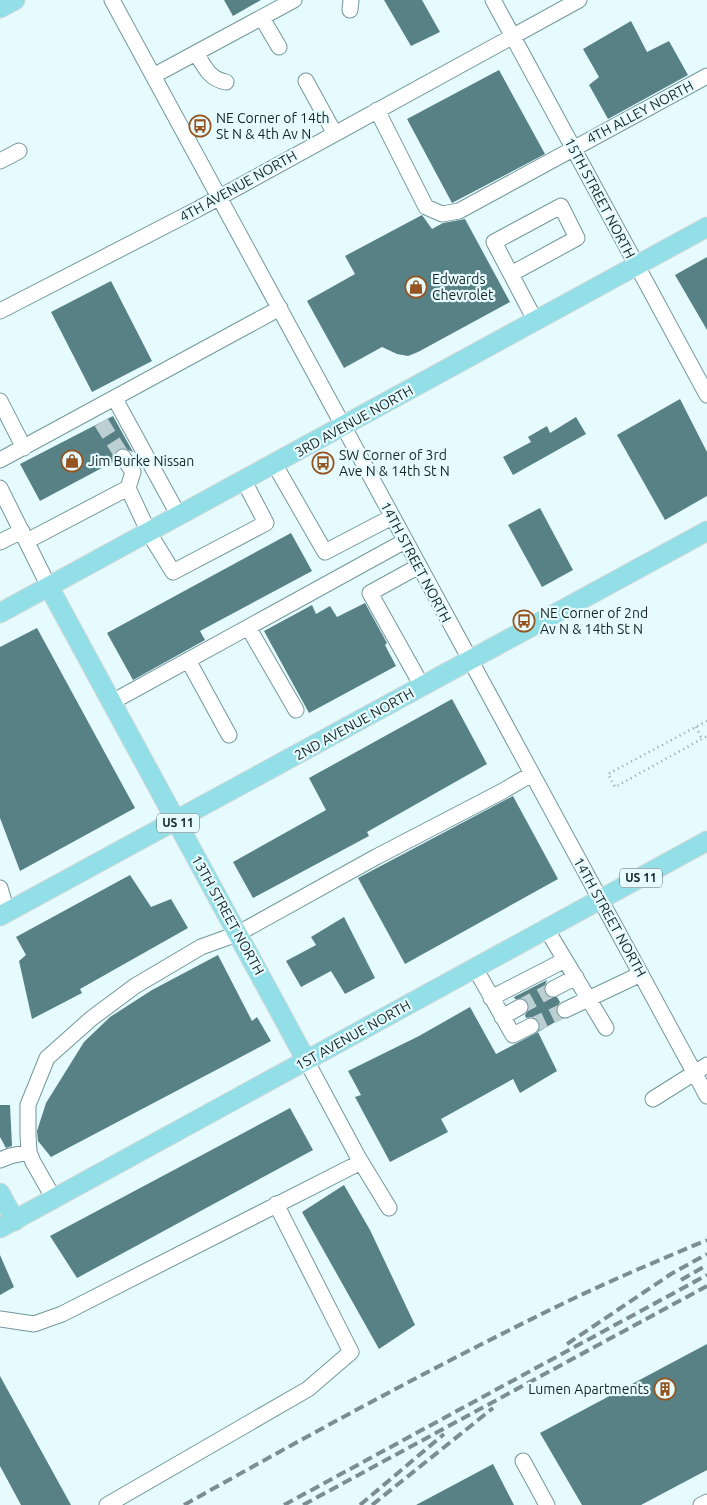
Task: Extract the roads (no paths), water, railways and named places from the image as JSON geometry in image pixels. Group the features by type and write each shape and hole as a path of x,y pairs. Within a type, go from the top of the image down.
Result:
{"main road":[{"path":"0,8 15,0"},
{"name":"3RD AVENUE NORTH","path":"0,614 707,228"},
{"name":"2ND AVENUE NORTH","path":"4,914 707,531"},
{"name":"13TH STREET NORTH","path":"50,587 306,1060"},
{"name":"1ST AVENUE NORTH","path":"8,1224 601,901 707,841"},
{"path":"0,1193 8,1224"}],"street":[{"name":"14TH STREET NORTH","path":"112,0 220,196 469,661 641,974 700,1069 707,1096"},
{"path":"153,76 294,0"},
{"name":"15TH STREET NORTH","path":"493,0 637,266 703,379 707,395"},
{"name":"4TH AVENUE NORTH","path":"0,311 220,196 579,0"},
{"path":"262,18 279,47"},
{"path":"196,53 210,74 217,80 226,82"},
{"name":"4TH ALLEY NORTH","path":"377,110 426,207 442,214 459,211 573,147 707,76"},
{"path":"306,81 335,134"},
{"path":"0,161 19,151"},
{"path":"511,274 577,238 562,206 494,242 536,322"},
{"path":"0,460 98,415 115,398 280,308"},
{"path":"115,398 179,516"},
{"path":"0,401 24,448"},
{"path":"123,457 133,472 128,488 149,533 173,572 266,523 244,481"},
{"path":"275,464 325,552 392,517"},
{"name":"13TH STREET NORTH","path":"0,488 50,587"},
{"path":"0,542 24,536 128,488"},
{"path":"112,702 405,541"},
{"path":"419,566 370,593 422,686"},
{"path":"248,627 296,710"},
{"path":"188,660 229,734"},
{"path":"54,1199 29,1152 28,1105 47,1058 92,1018 135,986 201,947 238,934 376,857 532,774"},
{"path":"0,888 4,914"},
{"path":"547,930 606,1028"},
{"path":"491,998 565,960"},
{"path":"475,968 513,1035 531,1026"},
{"path":"565,1010 641,974"},
{"path":"553,989 576,977"},
{"path":"502,1017 520,1007"},
{"name":"13TH STREET NORTH","path":"306,1060 358,1157 389,1208"},
{"path":"653,1099 700,1069"},
{"path":"0,1160 29,1152"},
{"path":"0,1319 34,1324 62,1314 357,1164 358,1157"},
{"path":"107,1505 308,1389 351,1352 276,1204"},
{"path":"523,1461 547,1505"},
{"path":"701,1505 707,1502"}],"tunnel":[{"path":"101,422 123,457"},
{"path":"520,1007 553,989"},
{"path":"531,1026 565,1010"}],"railway":[{"path":"184,1505 463,1354 558,1306 707,1240"},
{"path":"567,1344 671,1274 707,1254"},
{"path":"681,1280 707,1265"},
{"path":"284,1505 707,1275"},
{"path":"303,1505 707,1286"},
{"path":"372,1505 493,1408"},
{"path":"360,1505 444,1434"}],"place":[{"name":"NE Corner of 14th St N & 4th Av N","path":"200,126"},
{"name":"Edwards Chevrolet","path":"416,287"},
{"name":"Jim Burke Nissan","path":"72,461"},
{"name":"SW Corner of 3rd Ave N & 14th St N","path":"323,463"},
{"name":"NE Corner of 2nd Av N & 14th St N","path":"524,621"},
{"name":"Lumen Apartments","path":"665,1389"}]}
